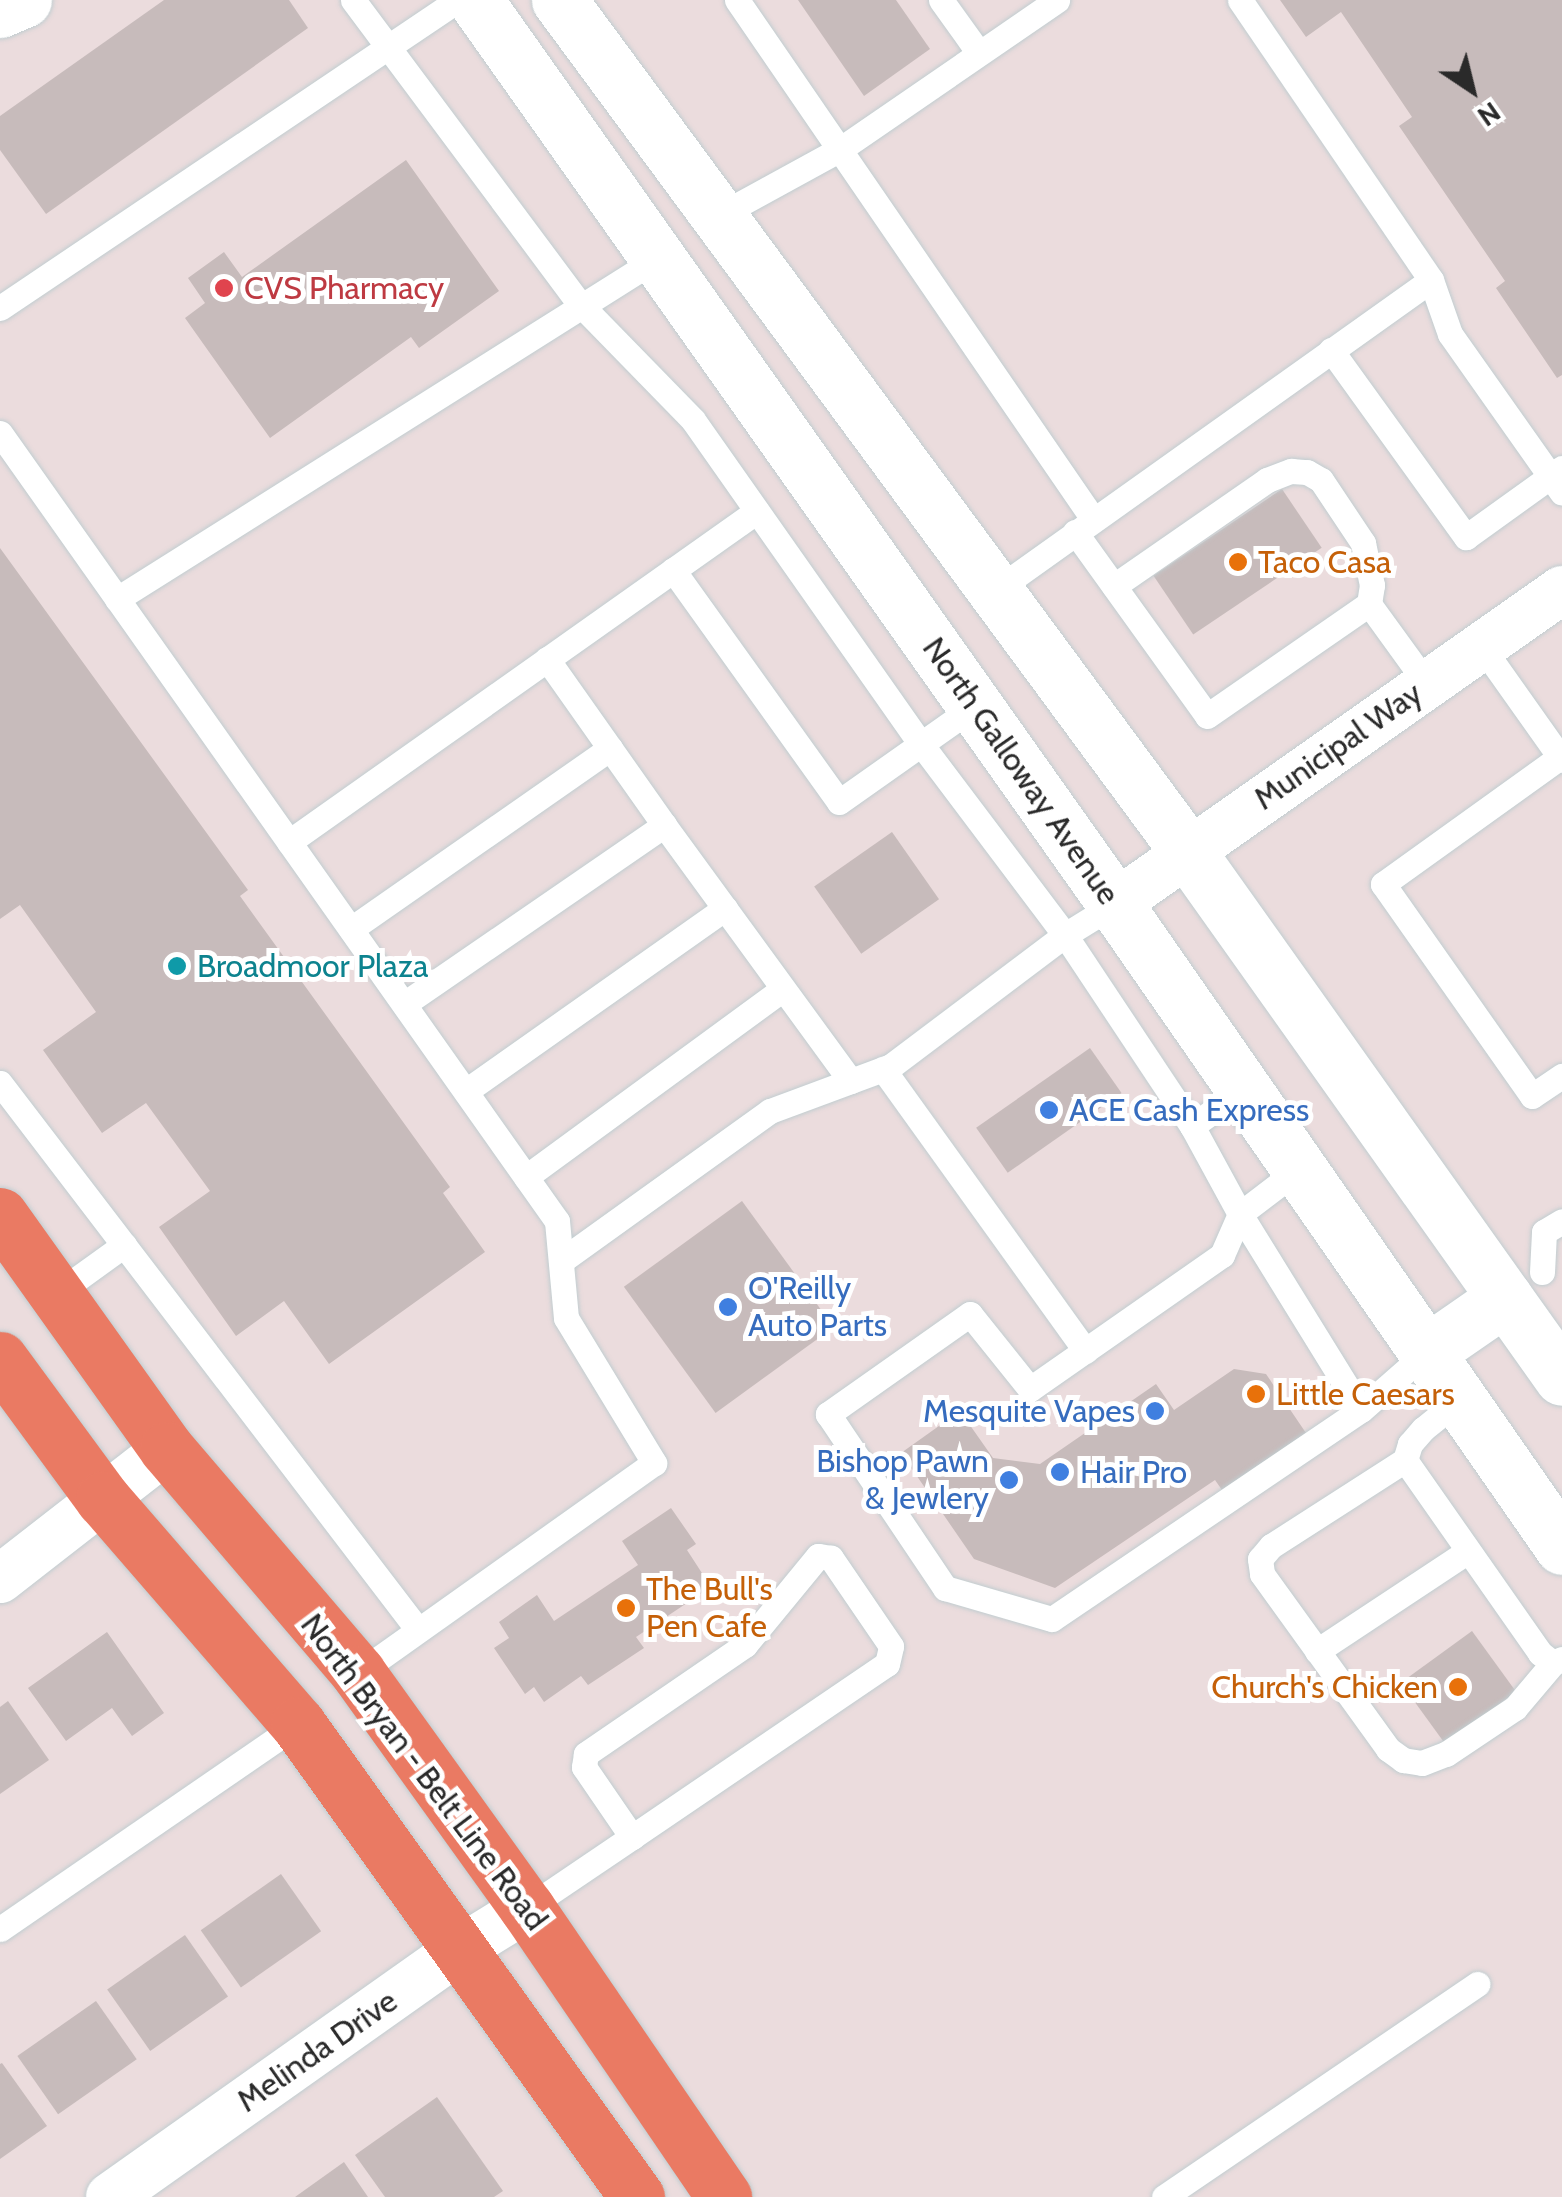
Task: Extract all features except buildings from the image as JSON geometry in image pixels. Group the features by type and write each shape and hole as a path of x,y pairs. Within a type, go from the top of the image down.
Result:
{"main road":[{"path":"0,10 24,0"},
{"name":"North Galloway Avenue","path":"474,0 1115,904 1562,1548"},
{"path":"558,0 1188,852 1536,1283 1562,1378"},
{"path":"658,258 718,216"},
{"name":"North Bryan - Belt Line Road","path":"0,1215 166,1449 358,1673 527,1908 724,2197"},
{"path":"1427,1352 1536,1283"},
{"path":"0,1359 103,1499 298,1724 626,2193"}],"street":[{"name":"Municipal Way","path":"1115,904 1562,590"},
{"path":"0,1578 166,1449"},
{"name":"Melinda Drive","path":"110,2197 459,1950 527,1908"}],"lane":[{"path":"353,0 582,307 694,420 922,744 1065,935 1192,1126 1240,1214 1362,1410"},
{"path":"0,308 386,44 458,0"},
{"path":"737,0 842,148 1084,525 1114,586 1206,716 1368,604 1372,585 1363,543 1320,480 1307,472 1291,470 1267,480 1114,586"},
{"path":"941,0 979,53"},
{"path":"718,216 842,148 1057,0"},
{"path":"1240,0 1431,280 1450,334 1558,479 1466,537 1332,350"},
{"path":"118,599 658,258"},
{"path":"996,590 1431,280"},
{"path":"0,433 558,1221 566,1318 654,1463 358,1673"},
{"path":"289,842 757,511"},
{"path":"673,570 838,802 975,706"},
{"path":"1368,604 1428,684"},
{"path":"1482,647 1561,759 1382,884 1532,1096 1562,1076"},
{"path":"547,659 851,1081"},
{"path":"351,930 610,748"},
{"path":"404,1004 664,825"},
{"path":"561,1261 770,1111 883,1068 1065,935 1115,904"},
{"path":"466,1091 725,908"},
{"path":"526,1177 784,988"},
{"path":"883,1068 1086,1351"},
{"path":"0,1083 418,1630"},
{"path":"1192,1126 1244,1088"},
{"path":"1299,1169 1240,1214 1222,1255 1030,1390 970,1314 828,1414 945,1588 1052,1620 1362,1410 1427,1352"},
{"path":"1536,1283 1544,1232 1562,1221"},
{"path":"56,1294 124,1245"},
{"path":"1405,1460 1540,1653 1557,1661 1515,1708 1446,1754 1422,1762 1403,1760 1388,1750 1262,1574 1260,1559 1271,1546 1405,1460 1410,1444 1460,1400"},
{"path":"1317,1651 1468,1551"},
{"path":"527,1908 632,1837 887,1664 891,1646 831,1558 818,1556 745,1645 586,1754 584,1767 632,1837"},
{"path":"0,1929 298,1724"},
{"path":"1164,2197 1478,1984"}],"place":[{"name":"CVS Pharmacy","path":"224,288"},
{"name":"Taco Casa","path":"1238,562"},
{"name":"Broadmoor Plaza","path":"177,966"},
{"name":"ACE Cash Express","path":"1049,1110"},
{"name":"O'Reilly Auto Parts","path":"728,1307"},
{"name":"Little Caesars","path":"1256,1394"},
{"name":"Mesquite Vapes","path":"1155,1411"},
{"name":"Hair Pro","path":"1060,1472"},
{"name":"Bishop Pawn & Jewlery","path":"1009,1480"},
{"name":"The Bull's Pen Cafe","path":"626,1608"},
{"name":"Church's Chicken","path":"1458,1687"}]}
